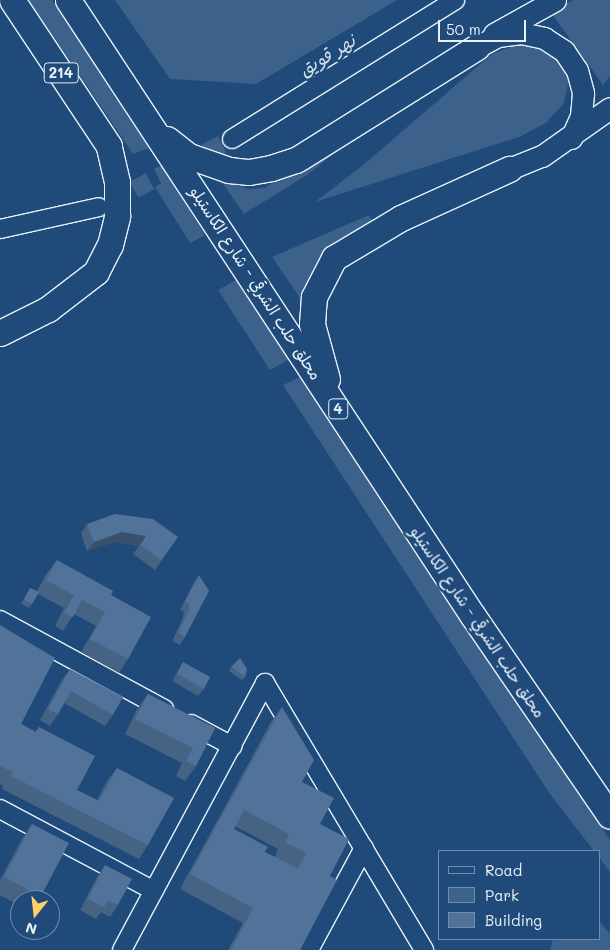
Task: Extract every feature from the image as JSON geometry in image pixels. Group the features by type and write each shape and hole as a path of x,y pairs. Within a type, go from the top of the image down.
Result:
{"highway":[{"name":"214","path":"0,333 48,309 96,272 110,245 117,216 117,182 109,146 12,0"},
{"name":"محلق حلب الشرقي - شارع الكاستيلو","path":"68,0 473,616 610,816"},
{"path":"150,122 189,156 229,170 249,172 271,168 296,160 477,46"},
{"path":"332,401 312,324 314,297 334,258 401,218 509,169"}],"main road":[{"path":"477,46 501,28 554,0"},
{"path":"477,46 498,36 521,33 544,38 564,51 577,70 583,93 581,116 571,138"},
{"path":"509,169 542,156 571,138 610,108"}],"street":[{"path":"232,140 455,0"},
{"path":"0,229 99,207"},
{"path":"0,620 232,746"},
{"path":"122,950 265,683 424,950"},
{"path":"0,809 154,891"},
{"path":"309,950 364,848"}],"green space":[{"path":"29,0 52,0 149,148 133,154"},
{"path":"115,0 397,0 256,84 170,79"},
{"path":"574,0 610,0 610,76 603,85 550,11"},
{"path":"539,44 561,59 569,79 564,103 546,123 519,137 315,202 362,166 492,54 513,46"},
{"path":"338,146 337,151 307,175 244,214 221,181 248,189 264,188"},
{"path":"169,178 205,235 190,243 155,187"},
{"path":"369,215 372,221 319,260 306,286 302,301 272,257"},
{"path":"236,280 290,359 270,370 218,290"},
{"path":"300,377 434,582 610,840 610,872 600,858 600,850 593,850 550,794 283,385"},
{"path":"600,922 610,934 610,950 550,950 553,940 600,940"}],"building":[{"path":"115,514 153,519 178,537 161,560 140,545 146,536 122,532 94,542 87,524"},
{"path":"57,560 113,591 111,595 151,617 128,659 90,639 105,612 82,600 73,617 64,613 74,595 46,580"},
{"path":"199,575 209,591 185,637 178,633 189,610 189,604 185,602"},
{"path":"30,588 39,592 32,604 24,600"},
{"path":"0,625 55,658 21,724 36,732 39,727 95,756 77,790 99,801 117,768 174,798 148,845 11,776 13,772 0,766"},
{"path":"240,658 247,669 245,677 231,667"},
{"path":"183,662 210,677 204,689 177,674"},
{"path":"70,669 123,697 113,715 71,691 58,714 48,709"},
{"path":"148,694 215,728 196,766 186,761 193,748 135,719"},
{"path":"282,707 314,760 302,782 334,798 320,824 349,839 330,876 337,880 300,950 231,950 253,908 190,874","holes":["244,810 289,834 285,842 306,853 298,869 265,852 268,847 234,829"]},
{"path":"32,824 69,843 44,890 29,890 4,877"},
{"path":"105,865 132,879 118,905 108,900 104,907 88,899"}],"tunnel":[{"path":"110,202 232,139"}],"water label":[{"name":"نهر قويق","path":"327,55"}]}
